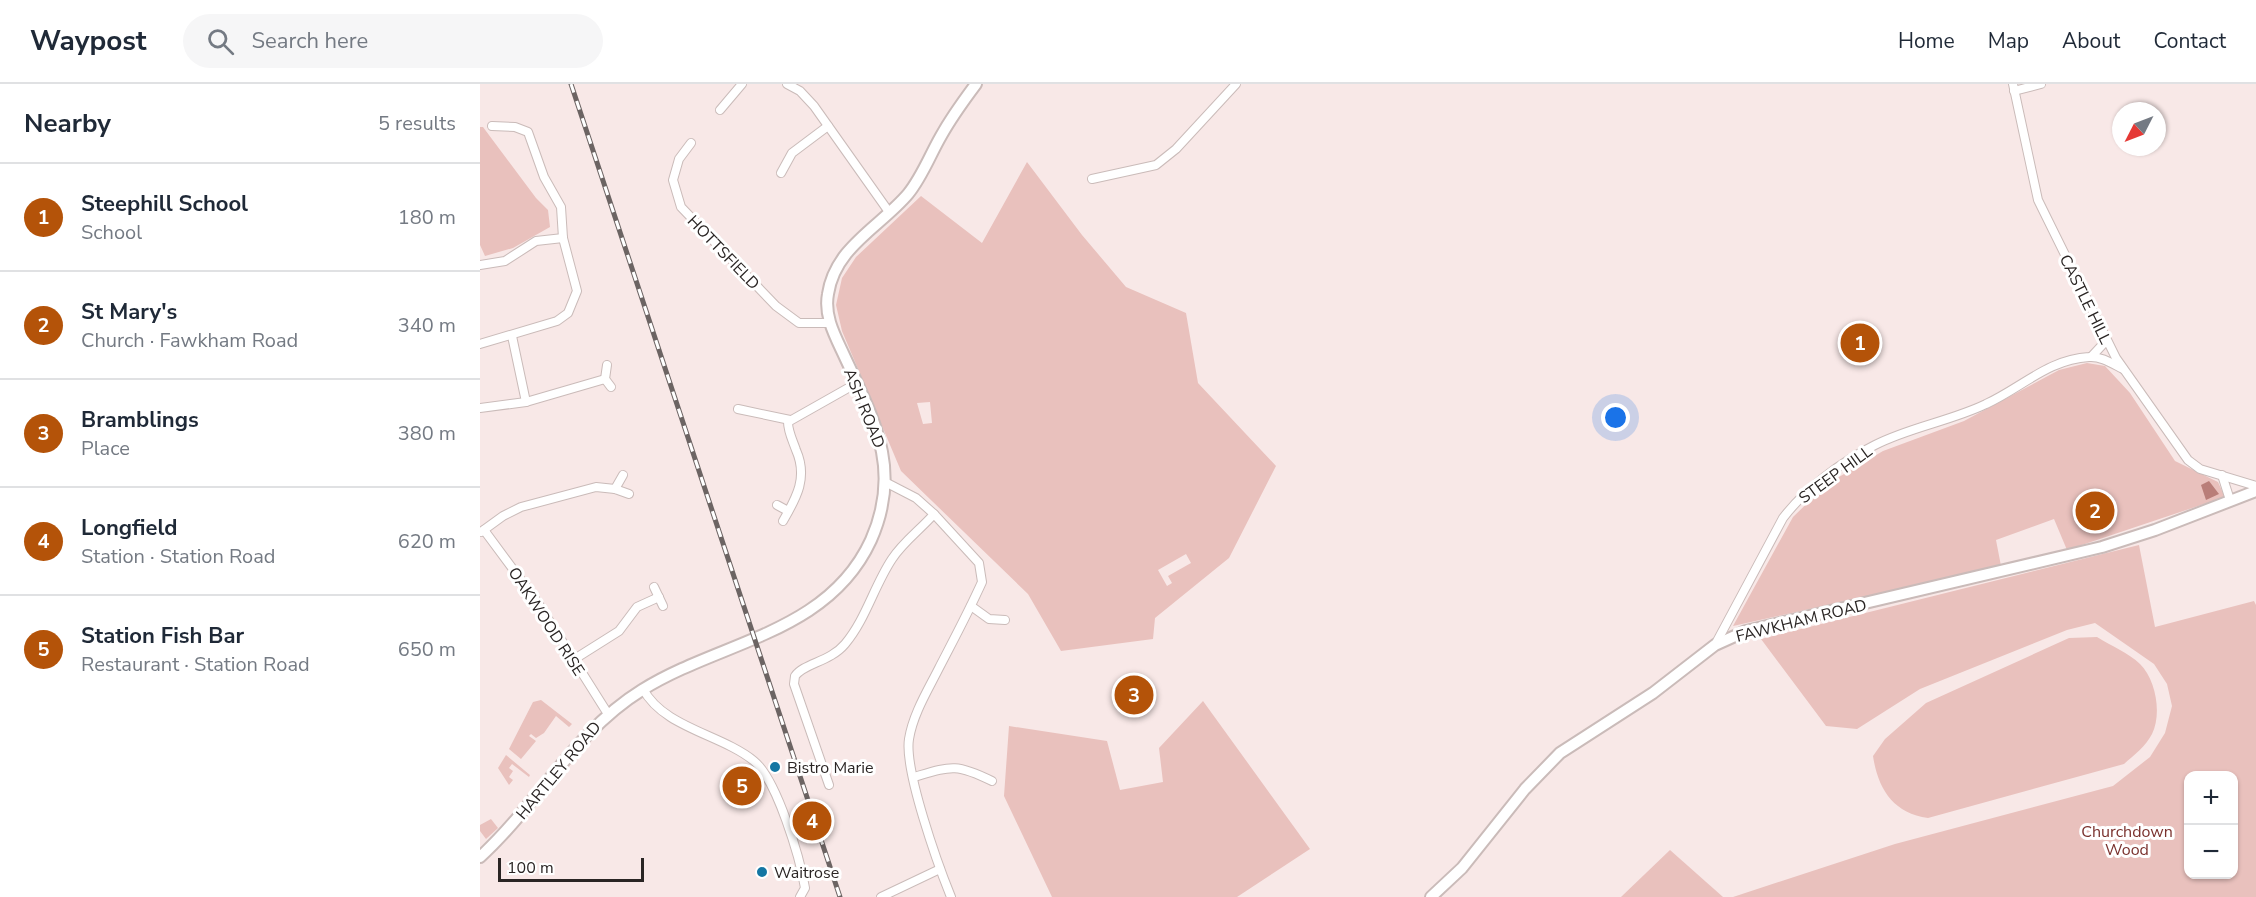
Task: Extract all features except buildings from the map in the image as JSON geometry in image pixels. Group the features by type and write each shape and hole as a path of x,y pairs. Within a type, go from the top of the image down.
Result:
{"street":[{"path":"720,110 741,84"},
{"path":"787,84 800,91 828,126 889,212"},
{"path":"1092,179 1156,165 1176,149 1236,84"},
{"path":"2013,87 2041,84"},
{"name":"ASH ROAD","path":"643,689 692,664 782,628 828,598 852,572 870,541 881,509 886,483 884,457 857,383 829,323 827,295 835,270 851,247 907,195 922,174 942,133 969,87"},
{"name":"CASTLE HILL","path":"2013,87 2038,200 2106,341 2123,369 2188,460 2200,469 2256,486"},
{"path":"480,344 557,321 568,313 577,291 563,238 561,207 544,177 528,132 516,127 492,126"},
{"path":"781,173 792,153 828,126"},
{"name":"HOTTSFIELD","path":"691,143 679,159 673,180 681,207 776,306 799,323 829,323"},
{"path":"480,265 505,261 536,241 563,238"},
{"path":"512,336 526,402"},
{"path":"2106,341 2092,356 2123,369"},
{"name":"STEEP HILL","path":"1715,645 1783,518 1794,504 1825,477 1875,444 1975,409 2046,369 2074,359 2092,356"},
{"path":"607,365 605,378 611,387"},
{"path":"480,408 526,402 605,378"},
{"path":"738,410 790,420 812,410 857,383"},
{"path":"783,521 799,490 802,474 800,459 788,429 790,420"},
{"path":"2222,474 2230,500"},
{"path":"615,489 623,475"},
{"path":"886,483 916,498 934,514 979,563 982,582 914,720 909,740 909,761 940,869 951,897"},
{"path":"482,531 521,507 596,487 615,489 629,494"},
{"name":"FAWKHAM ROAD","path":"1431,897 1462,868 1525,789 1560,753 1653,693 1715,645 1746,631 2102,547 2155,531 2256,491"},
{"path":"777,505 788,511"},
{"path":"829,785 794,684 795,675 801,669 829,658 844,645 862,618 893,557 934,514"},
{"name":"OAKWOOD RISE","path":"482,531 532,594 608,714"},
{"path":"654,587 663,606"},
{"path":"573,660 619,631 637,607 659,597"},
{"path":"971,606 989,619 1005,620"},
{"path":"643,689 649,699 666,712 741,752 760,768 775,794 799,866 805,888 800,897"},
{"name":"HARTLEY ROAD","path":"480,857 514,822 582,739 608,714 643,689"},
{"path":"914,777 950,767 968,768 992,781"},
{"path":"881,897 940,869"}],"green space":[{"path":"480,127 483,127 536,198 548,210 550,227 513,248 485,256 480,245"},
{"path":"1027,162 1082,235 1126,287 1186,313 1198,383 1276,466 1229,558 1155,618 1153,639 1061,651 1028,594 901,471 842,331 836,305 842,278 856,257 921,196 982,243","holes":["930,402 932,423 923,424 917,403","1186,554 1191,563 1168,576 1172,583 1167,586 1158,570"]},
{"path":"2087,363 2105,366 2130,393 2175,461 2218,482 2225,497 2067,550 2054,519 1996,540 2001,566 1733,626 1793,517 1827,484 1883,451 1964,421 2059,370","holes":["2092,493 2109,521 2097,528 2081,500"]},
{"name":"Churchdown Wood","path":"2139,545 2155,627 2254,601 2256,605 2256,897 1733,897 1895,844 2113,786 2150,757 2165,733 2172,706 2167,684 2154,664 2095,623 2067,630 1920,689 1857,729 1826,726 1761,639"},
{"path":"2097,637 2140,664 2150,679 2156,698 2157,717 2152,734 2124,764 1928,818 1905,811 1889,798 1879,779 1873,756 1885,739 1926,703 2069,638"},
{"path":"541,700 572,724 569,727 556,716 544,733 536,738 531,734 529,736 536,741 521,759 509,749 533,702"},
{"path":"1203,701 1310,849 1237,897 1052,897 1004,796 1009,726 1107,741 1120,790 1163,782 1159,748"},
{"path":"506,755 530,775 529,777 512,764 509,768 513,771 509,777 513,780 509,785 498,768"},
{"path":"491,819 498,828 486,839 480,831 480,825"},
{"path":"1670,850 1723,897 1621,897"}],"shaded area":[{"path":"2209,481 2219,494 2206,500 2201,485"}],"railway":[{"path":"571,84 840,897"}],"place":[{"name":"Steephill School","path":"1860,343"},
{"name":"St Mary's","path":"2095,511"},
{"name":"Bramblings","path":"1134,695"},
{"name":"Bistro Marie","path":"775,767"},
{"name":"Station Fish Bar","path":"742,786"},
{"name":"Longfield","path":"812,821"},
{"name":"Waitrose","path":"762,872"}]}
